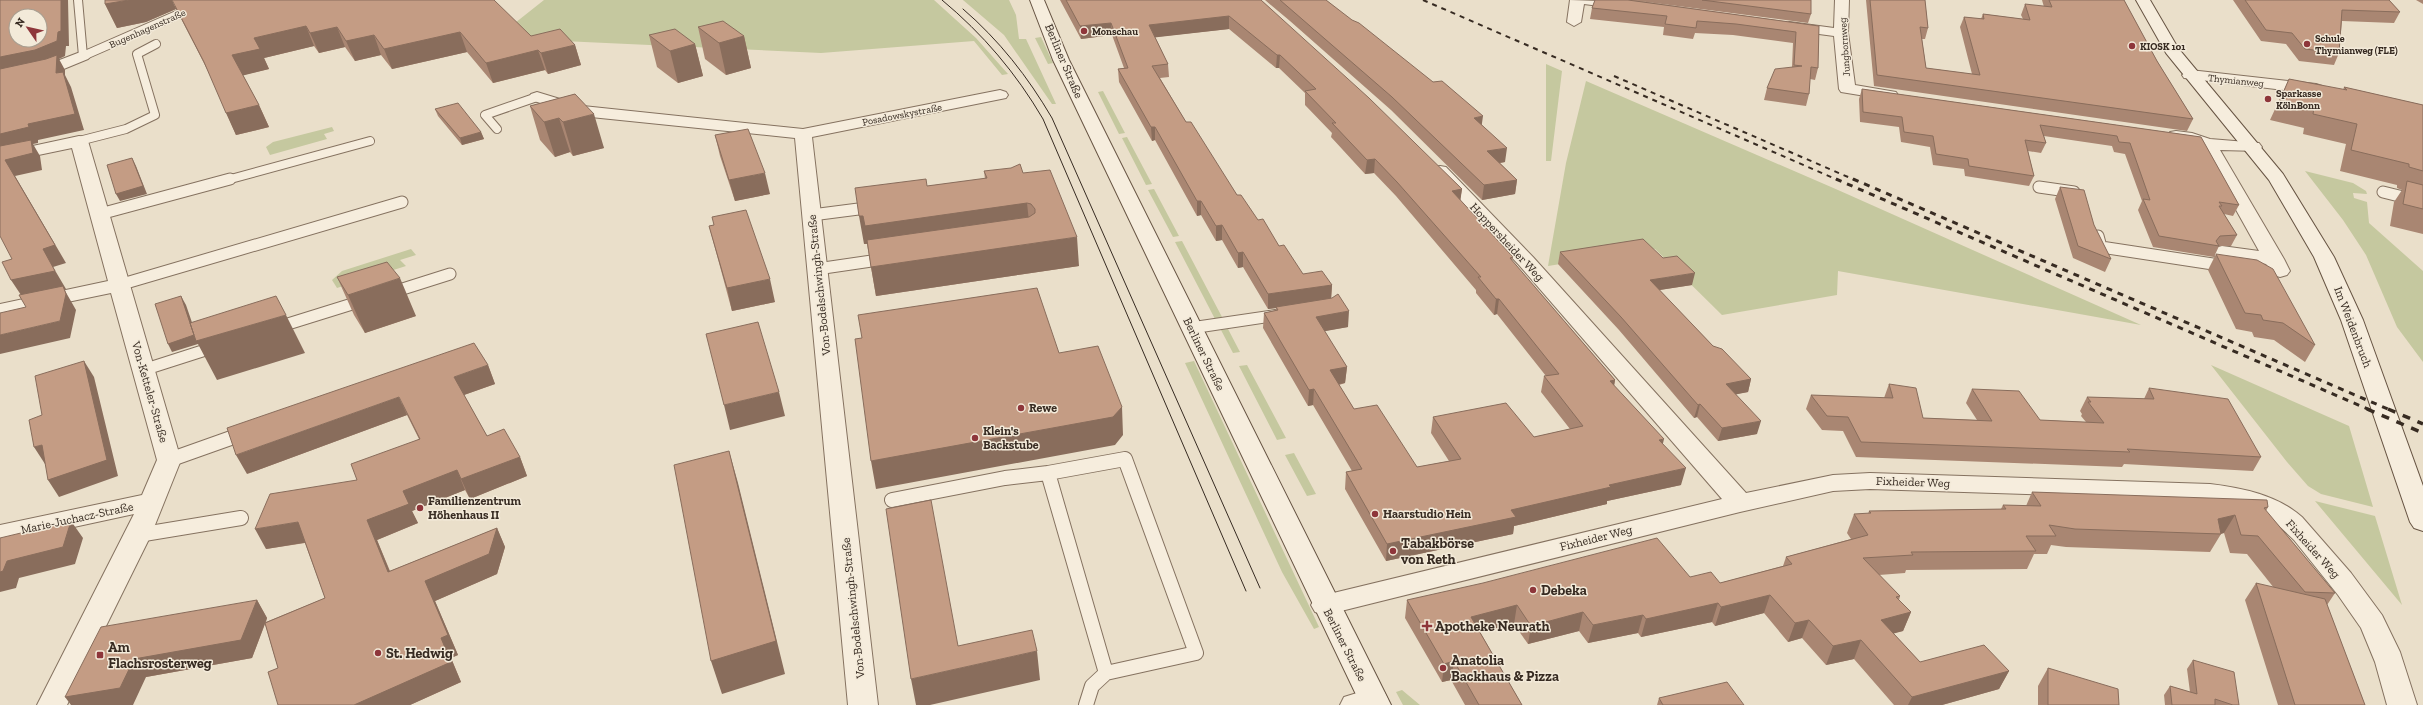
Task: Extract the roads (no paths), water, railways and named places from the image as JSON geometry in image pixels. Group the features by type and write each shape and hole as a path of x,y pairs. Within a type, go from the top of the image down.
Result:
{"street":[{"name":"Berliner Straße","path":"1037,0 1061,60 1326,605 1368,703"},
{"path":"1574,22 1577,0"},
{"path":"1583,0 1638,7"},
{"name":"Jungbornweg","path":"1842,0 1841,33 1847,89 1902,97"},
{"name":"Im Weidenbruch","path":"2143,0 2171,50 2190,75 2253,147 2277,178 2324,256 2352,320 2423,522"},
{"path":"1778,25 1841,33"},
{"name":"Bugenhagenstraße","path":"0,80 48,70 83,56"},
{"name":"Thymianweg","path":"2190,75 2330,90"},
{"name":"Posadowskystraße","path":"803,134 1000,95"},
{"path":"537,96 581,111 803,134"},
{"name":"Von-Bodelschwingh-Straße","path":"803,134 863,705"},
{"path":"2160,134 2192,138 2208,144 2253,147"},
{"path":"0,158 79,141"},
{"name":"Von-Ketteler-Straße","path":"52,705 138,535 153,502 169,460 79,141"},
{"path":"2208,144 2274,267 2222,252"},
{"name":"Hoppersheider Weg","path":"1430,160 1526,261 1740,503"},
{"path":"0,310 119,285"},
{"name":"Fixheider Weg","path":"1326,605 1740,503 1834,483 1870,481 2210,492 2234,495 2261,503 2282,515 2300,530 2346,586 2372,622 2391,665 2402,705"},
{"name":"Marie-Juchacz-Straße","path":"0,534 153,502"}],"lane":[{"path":"78,0 83,56"},
{"name":"Bugenhagenstraße","path":"83,56 211,0"},
{"path":"79,141 126,130 155,115 137,54 156,44"},
{"path":"497,129 485,115 537,96"},
{"path":"100,214 370,141"},
{"path":"2039,188 2083,193 2085,200"},
{"path":"2383,192 2423,202"},
{"path":"119,285 402,202"},
{"path":"812,215 881,206"},
{"path":"2094,227 2101,247 2239,268"},
{"path":"817,269 896,257"},
{"path":"263,332 450,274"},
{"path":"1191,328 1291,313"},
{"path":"143,370 233,342"},
{"path":"169,460 259,428"},
{"path":"892,500 1005,478 1048,473 1125,459 1196,653 1106,673 1094,682 1087,694 1086,705"},
{"path":"1048,473 1106,673"},
{"path":"138,535 242,518"}],"tram line":[{"path":"942,0 971,26 998,55 1022,86 1043,119 1246,591"},
{"path":"963,9 1001,46 1033,88 1052,118 1260,588"}],"railway":[{"path":"1423,0 1838,180"},
{"path":"1614,76 1855,180"},
{"path":"1836,179 2370,410"},
{"path":"1853,179 2390,410"},
{"path":"2367,409 2423,433"},
{"path":"2388,409 2423,424"}],"place":[{"name":"Monschau","path":"1084,31"},
{"name":"Schule Thymianweg (FLE)","path":"2307,44"},
{"name":"KIOSK 101","path":"2132,46"},
{"name":"Sparkasse KölnBonn","path":"2268,99"},
{"name":"Rewe","path":"1021,408"},
{"name":"Klein's Backstube","path":"975,438"},
{"name":"Familienzentrum Höhenhaus II","path":"420,508"},
{"name":"Haarstudio Hein","path":"1375,514"},
{"name":"Tabakbörse von Reth","path":"1393,551"},
{"name":"Debeka","path":"1533,590"},
{"name":"Apotheke Neurath","path":"1427,626"},
{"name":"St. Hedwig","path":"378,653"},
{"name":"Am Flachsrosterweg","path":"100,655"},
{"name":"Anatolia Backhaus & Pizza","path":"1443,668"}]}
